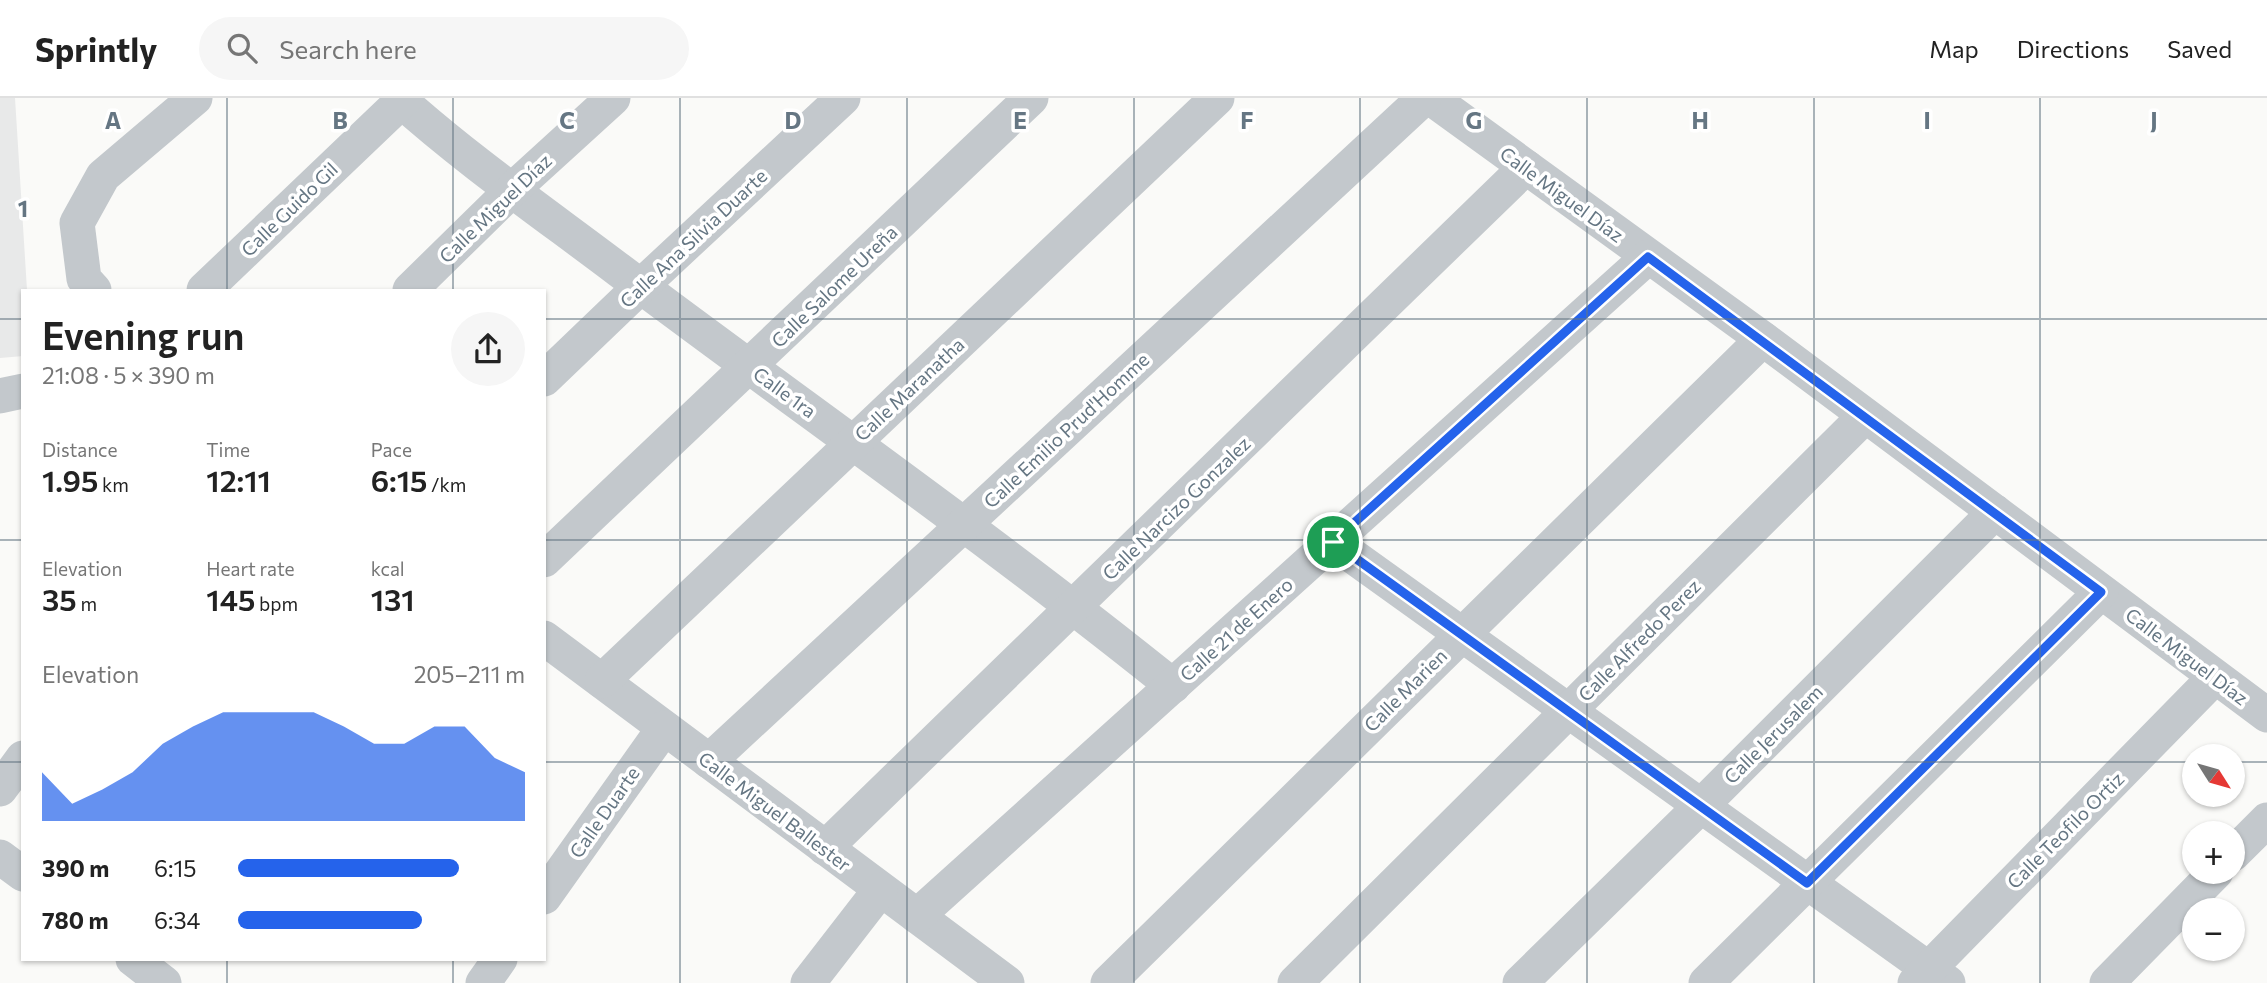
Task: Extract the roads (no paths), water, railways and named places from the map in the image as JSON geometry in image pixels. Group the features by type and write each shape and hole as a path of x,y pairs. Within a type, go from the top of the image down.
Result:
{"street":[{"path":"92,289 84,279 77,223 103,176 195,98"},
{"name":"Calle Miguel Díaz","path":"411,289 513,189 613,98"},
{"name":"Calle Ana Silvia Duarte","path":"546,377 843,98"},
{"name":"Calle Salome Ureña","path":"546,558 1031,98"},
{"name":"Calle Maranatha","path":"602,681 1217,98"},
{"name":"Calle Emilio Prud'Homme","path":"709,761 1424,98"},
{"name":"Calle Miguel Díaz","path":"1431,98 1763,340 2267,715"},
{"name":"Calle 1ra","path":"402,99 450,143 965,524 1074,606 1173,686"},
{"name":"Calle Guido Gil","path":"205,289 402,99"},
{"name":"Calle Narcizo Gonzalez","path":"825,848 1526,167"},
{"name":"Calle 21 de Enero","path":"917,916 1648,257"},
{"name":"Calle Marien","path":"1108,983 1763,340"},
{"path":"0,396 21,391"},
{"name":"Calle Alfredo Perez","path":"1296,983 1865,416"},
{"name":"Calle Jerusalem","path":"1520,983 1995,512"},
{"path":"1333,542 1807,883 1931,978"},
{"path":"1706,983 2101,592"},
{"name":"Calle Miguel Ballester","path":"546,639 1007,983"},
{"name":"Calle Teofilo Ortiz","path":"1931,978 2215,677"},
{"name":"Calle Duarte","path":"546,894 664,728"},
{"path":"0,789 21,761"},
{"path":"2245,843 2267,820"},
{"path":"0,857 21,873"},
{"path":"2107,983 2204,884"},
{"path":"808,983 880,890"},
{"path":"483,983 499,961"}]}
